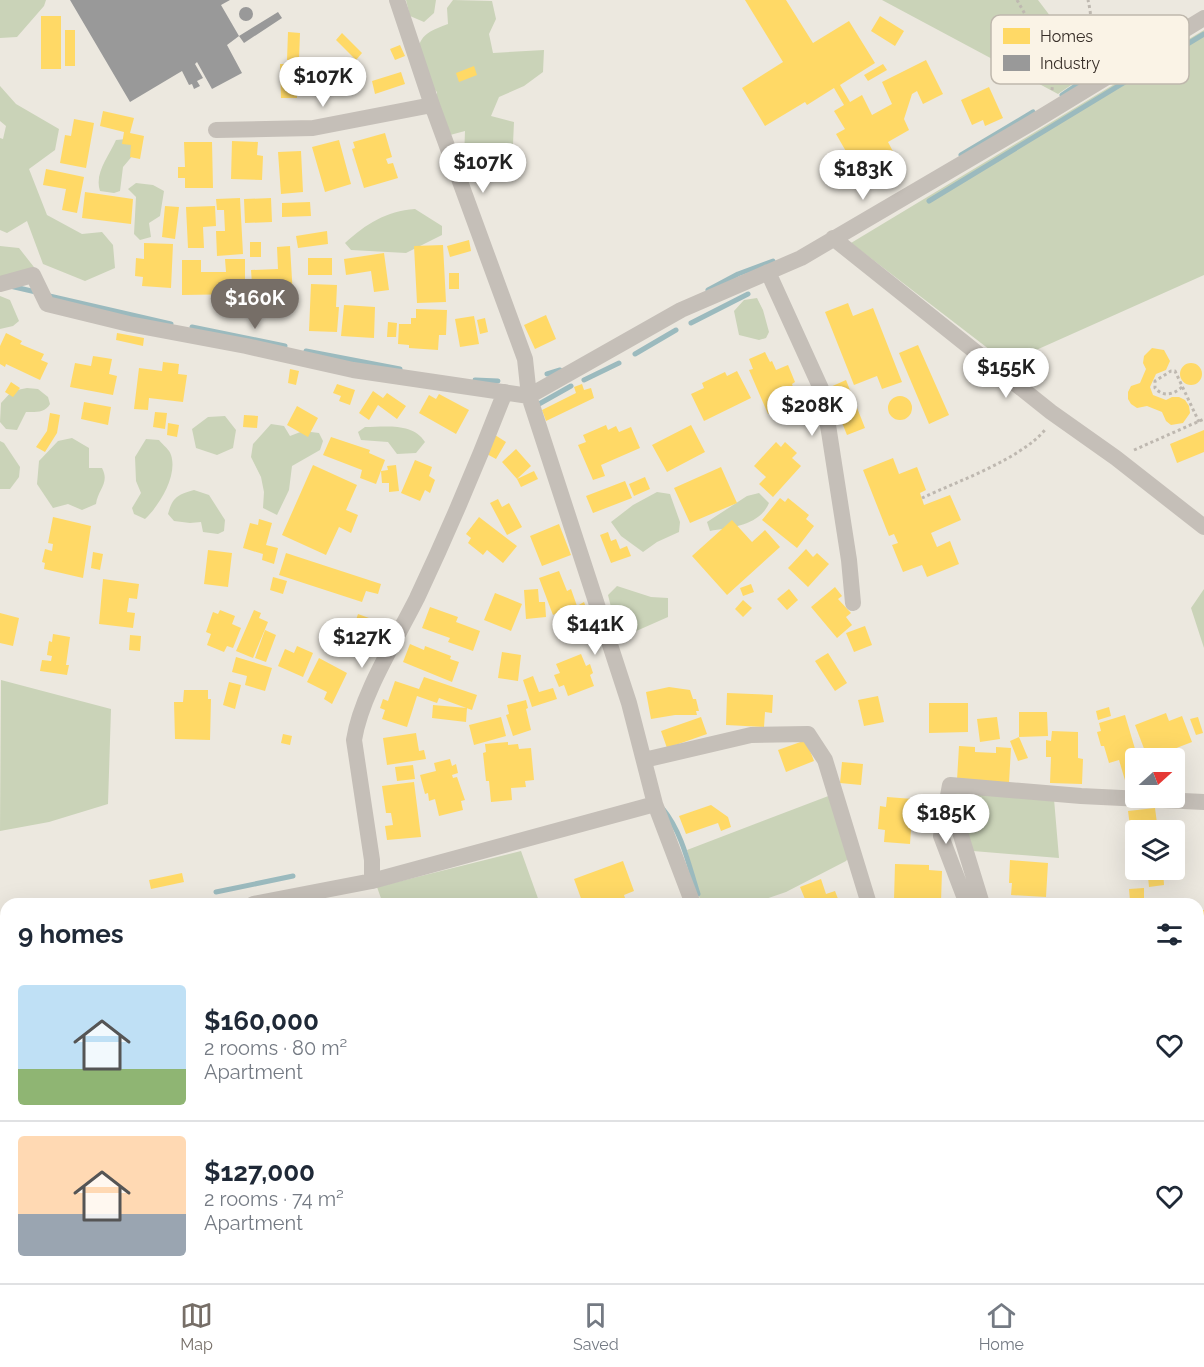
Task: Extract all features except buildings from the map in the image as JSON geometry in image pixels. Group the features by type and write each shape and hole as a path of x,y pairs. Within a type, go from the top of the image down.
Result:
{"street":[{"path":"397,0 432,105 525,359 529,396 629,703 655,804 691,898"},
{"path":"1189,27 1204,18"},
{"path":"0,284 33,275 47,304 129,324 353,369 529,396 681,310 801,258 1095,84"},
{"path":"216,130 313,128 432,105"},
{"path":"833,238 1056,416 1116,458 1204,527"},
{"path":"768,272 823,393 848,550 853,603"},
{"path":"372,881 372,860 354,740 356,728 363,706 417,597 476,469 505,392"},
{"path":"644,760 752,735 808,734 825,760 867,898"},
{"path":"980,898 959,829 947,801 950,785 1081,796 1204,802"},
{"path":"284,898 372,881 655,804"},
{"path":"941,836 965,898"}],"path":[{"path":"1017,0 1025,15"},
{"path":"1088,0 1092,15"},
{"path":"1039,118 1052,91 1052,84"},
{"path":"1182,387 1170,394 1159,392 1155,388 1155,381 1175,371 1199,422"},
{"path":"922,498 1012,457 1039,437 1056,416"},
{"path":"1116,458 1204,419"}],"green space":[{"path":"0,0 46,0 44,6 17,37 0,38"},
{"path":"406,0 436,0 434,13 424,22 410,16"},
{"path":"453,0 492,1 496,19 489,34 493,53 544,50 543,72 524,86 499,97 491,116 514,122 513,144 489,155 475,173 464,160 465,131 450,135 434,125 437,92 413,70 419,45 425,35 448,24 447,8"},
{"path":"882,0 1038,0 1049,15 991,15 991,58"},
{"path":"1204,30 1204,275 1007,363 851,243 1115,84 1189,84 1189,39"},
{"path":"1039,84 1073,84 1058,94"},
{"path":"0,86 16,104 59,129 55,150 29,169 47,215 82,234 102,232 113,245 115,268 85,281 43,264 27,221 7,233 0,230 0,138 3,139 6,126 0,121"},
{"path":"127,139 132,142 134,154 123,167 120,191 114,193 100,191 99,178 106,158 116,140"},
{"path":"136,183 153,185 164,191 160,216 149,223 151,237 140,240 134,234 136,197 128,189"},
{"path":"415,209 442,226 442,235 406,253 351,250 345,243 377,220 395,212"},
{"path":"0,246 19,248 41,276 0,277"},
{"path":"0,296 10,300 19,321 13,326 0,329"},
{"path":"757,298 769,332 766,338 759,340 739,335 734,311 744,300"},
{"path":"27,388 38,389 48,397 50,404 37,412 26,412 17,430 6,429 0,422 1,403 12,391"},
{"path":"225,416 236,430 233,448 217,455 196,448 192,429 208,417"},
{"path":"271,424 284,426 290,436 303,431 319,433 323,441 320,450 292,466 289,490 277,515 263,508 264,492 261,477 251,457 253,444"},
{"path":"365,427 406,428 420,436 425,442 416,453 397,454 388,442 361,440 358,432"},
{"path":"72,438 89,448 89,468 102,468 105,478 96,504 82,510 68,504 53,508 37,484 39,461 58,441"},
{"path":"146,439 159,440 168,449 172,472 166,490 145,519 134,514 132,508 141,493 136,481 135,457"},
{"path":"0,441 4,443 20,467 19,477 10,489 0,489"},
{"path":"194,490 209,495 225,520 224,531 218,534 203,532 201,522 174,521 168,514 177,497"},
{"path":"657,492 670,494 680,522 679,532 657,542 643,552 621,536 611,522 633,505"},
{"path":"759,493 769,503 759,517 744,524 710,531 707,522 747,496"},
{"path":"617,586 651,597 668,598 668,617 634,632 616,627 608,595"},
{"path":"1204,589 1204,648 1191,608"},
{"path":"1,680 111,709 108,804 49,822 0,831"},
{"path":"953,792 1054,799 1059,858 973,851"},
{"path":"831,795 850,856 846,861 786,892 768,898 699,898 687,850"},
{"path":"521,851 538,898 381,898 377,887"}],"waterway":[{"path":"1189,43 1204,34"},
{"path":"1062,95 1078,84"},
{"path":"929,201 1122,84"},
{"path":"961,155 1033,112"},
{"path":"708,290 738,274 773,261"},
{"path":"10,286 36,292"},
{"path":"691,323 748,294"},
{"path":"45,295 171,324"},
{"path":"192,327 285,346"},
{"path":"635,354 676,330"},
{"path":"306,351 400,369"},
{"path":"584,380 619,363"},
{"path":"547,374 560,370"},
{"path":"475,380 498,381"},
{"path":"539,404 571,386"},
{"path":"663,809 680,839 698,894"},
{"path":"216,892 293,876"}]}
